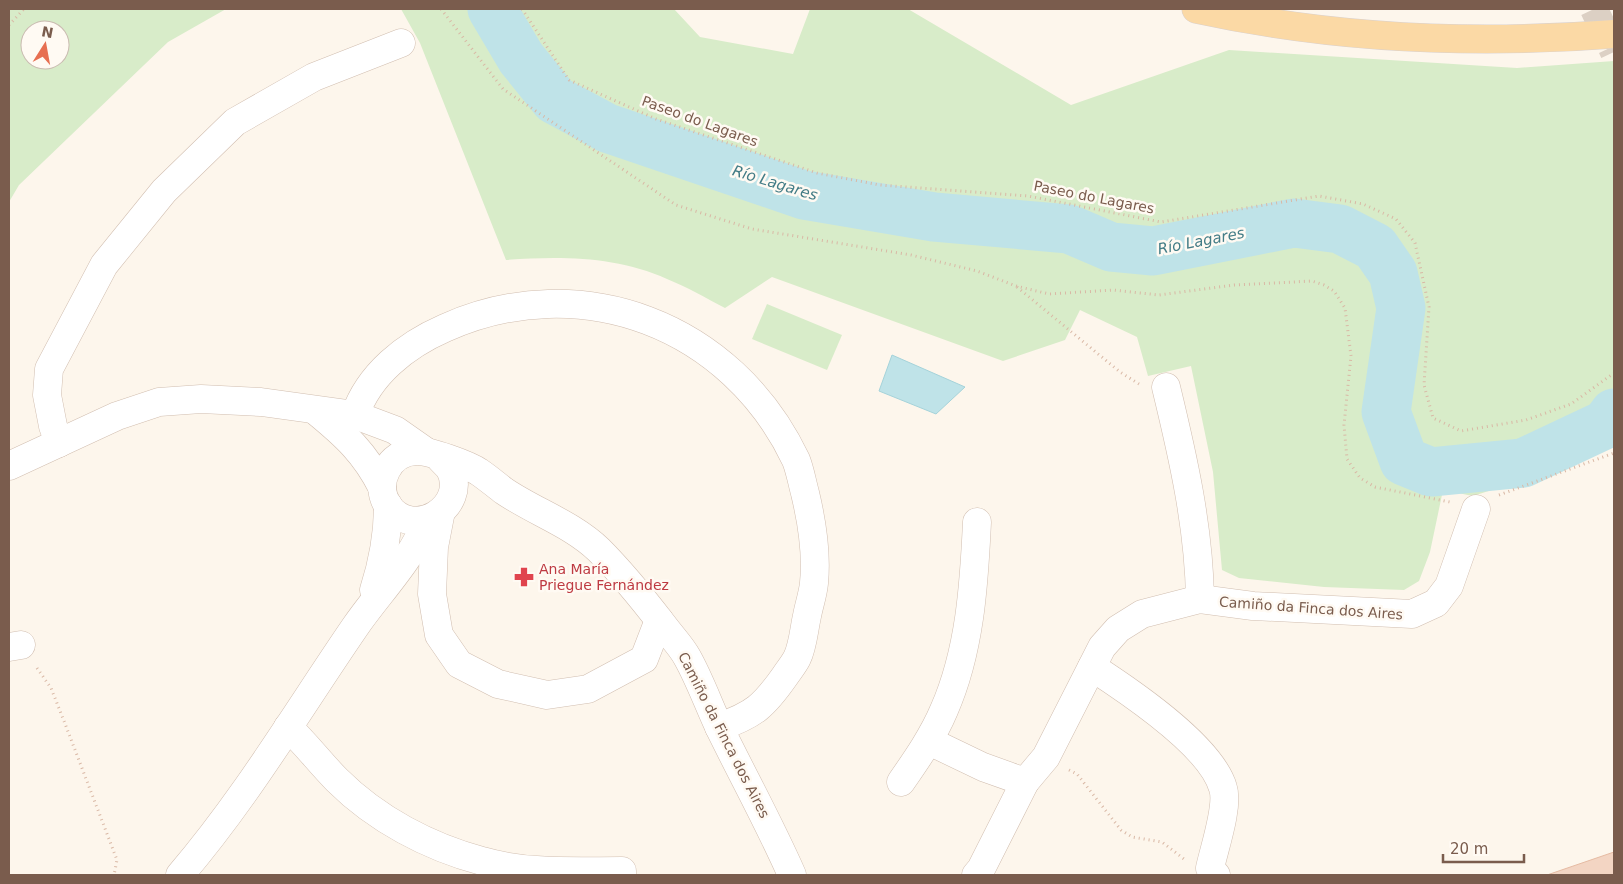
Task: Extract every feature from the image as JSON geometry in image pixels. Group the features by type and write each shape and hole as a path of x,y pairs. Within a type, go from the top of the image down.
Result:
{"main road":[{"path":"1196,9 1297,27 1429,40 1497,41 1614,34"}],"street":[{"path":"59,443 53,426 47,396 49,369 104,265 164,190 235,122 314,77 401,43"},
{"path":"354,415 370,386 397,356 431,334 472,316 517,305 567,303 627,312 688,338 729,369 768,412 796,461 808,507 814,542 814,583 798,658 766,703 738,721 719,727"},
{"name":"Camiño da Finca dos Aires","path":"1166,387 1183,458 1200,562 1200,600"},
{"name":"Camiño da Finca dos Aires","path":"9,466 117,416 160,402 201,399 261,402 302,407 317,412 354,415 395,430 432,454 478,470 505,492 550,515 598,548 687,656 719,727 792,875"},
{"path":"317,412 348,437 370,463 385,496 398,516 412,521 439,511"},
{"path":"180,875 202,850 369,606 439,511 454,485 450,469 432,454 409,451 394,458 385,471 388,527 383,560 369,606"},
{"name":"Camiño da Finca dos Aires","path":"439,511 470,490 505,492"},
{"name":"Camiño da Finca dos Aires","path":"976,875 982,869 1025,782 1046,757 1102,647 1118,629 1142,614 1200,600 1253,606 1412,614 1436,603 1449,586 1476,509"},
{"path":"439,511 434,548 432,594 439,635 459,664 498,684 547,695 588,689 644,659 659,620"},
{"path":"901,782 929,740 945,709 964,651 974,585 977,522"},
{"path":"1092,668 1188,738 1212,767 1224,789 1213,871"},
{"path":"288,727 338,780 366,804 425,841 483,862 544,870 622,873"},
{"path":"929,740 983,767 1025,782"}],"path":[{"path":"9,25 24,9"},
{"path":"441,9 503,89 676,205 752,229 902,253 948,263 1016,286 1049,294 1113,290 1159,295 1234,285 1312,281 1324,285 1338,297 1345,308 1351,356 1344,425 1347,459 1360,478 1375,487 1403,494 1433,498 1476,509 1497,496 1520,486 1566,472 1614,453"},
{"name":"Paseo do Lagares","path":"522,9 569,80 656,120 817,173 880,184 1028,196 1161,222 1319,196 1363,204 1396,219 1415,244 1429,307 1424,385 1434,418 1461,431 1526,420 1571,404 1614,373"},
{"path":"1016,286 1120,372 1141,386 1166,387"},
{"path":"15,646 51,688 116,860 114,875"},
{"path":"1046,757 1077,774 1121,830 1132,837 1162,842 1190,864 1213,871"}],"green space":[{"path":"9,9 226,9 168,42 19,185 9,202"},
{"path":"401,9 674,9 700,37 793,54 810,9 908,9 1071,105 1229,50 1517,68 1614,61 1614,446 1560,468 1473,496 1443,490 1430,552 1419,581 1404,590 1324,587 1239,578 1222,570 1213,472 1191,366 1148,376 1137,337 1080,310 1065,340 1003,361 772,277 725,308 674,282 648,271 628,266 588,259 546,258 506,260 420,43"},
{"path":"767,304 842,335 827,370 752,339"}],"water":[{"path":"892,355 965,387 936,414 879,391"}],"building":[{"path":"1614,852 1614,875 1547,875"}],"waterway":[{"name":"Río Lagares","path":"492,9 521,58 555,100 607,128 804,195 934,217 1069,229 1111,247 1153,251 1294,223 1340,229 1375,247 1393,273 1401,308 1386,412 1404,461 1431,472 1523,463 1606,424 1614,413"}],"tunnel":[{"path":"1594,9 1614,52"}],"place":[{"name":"Ana María Priegue Fernández","path":"524,577"}]}
